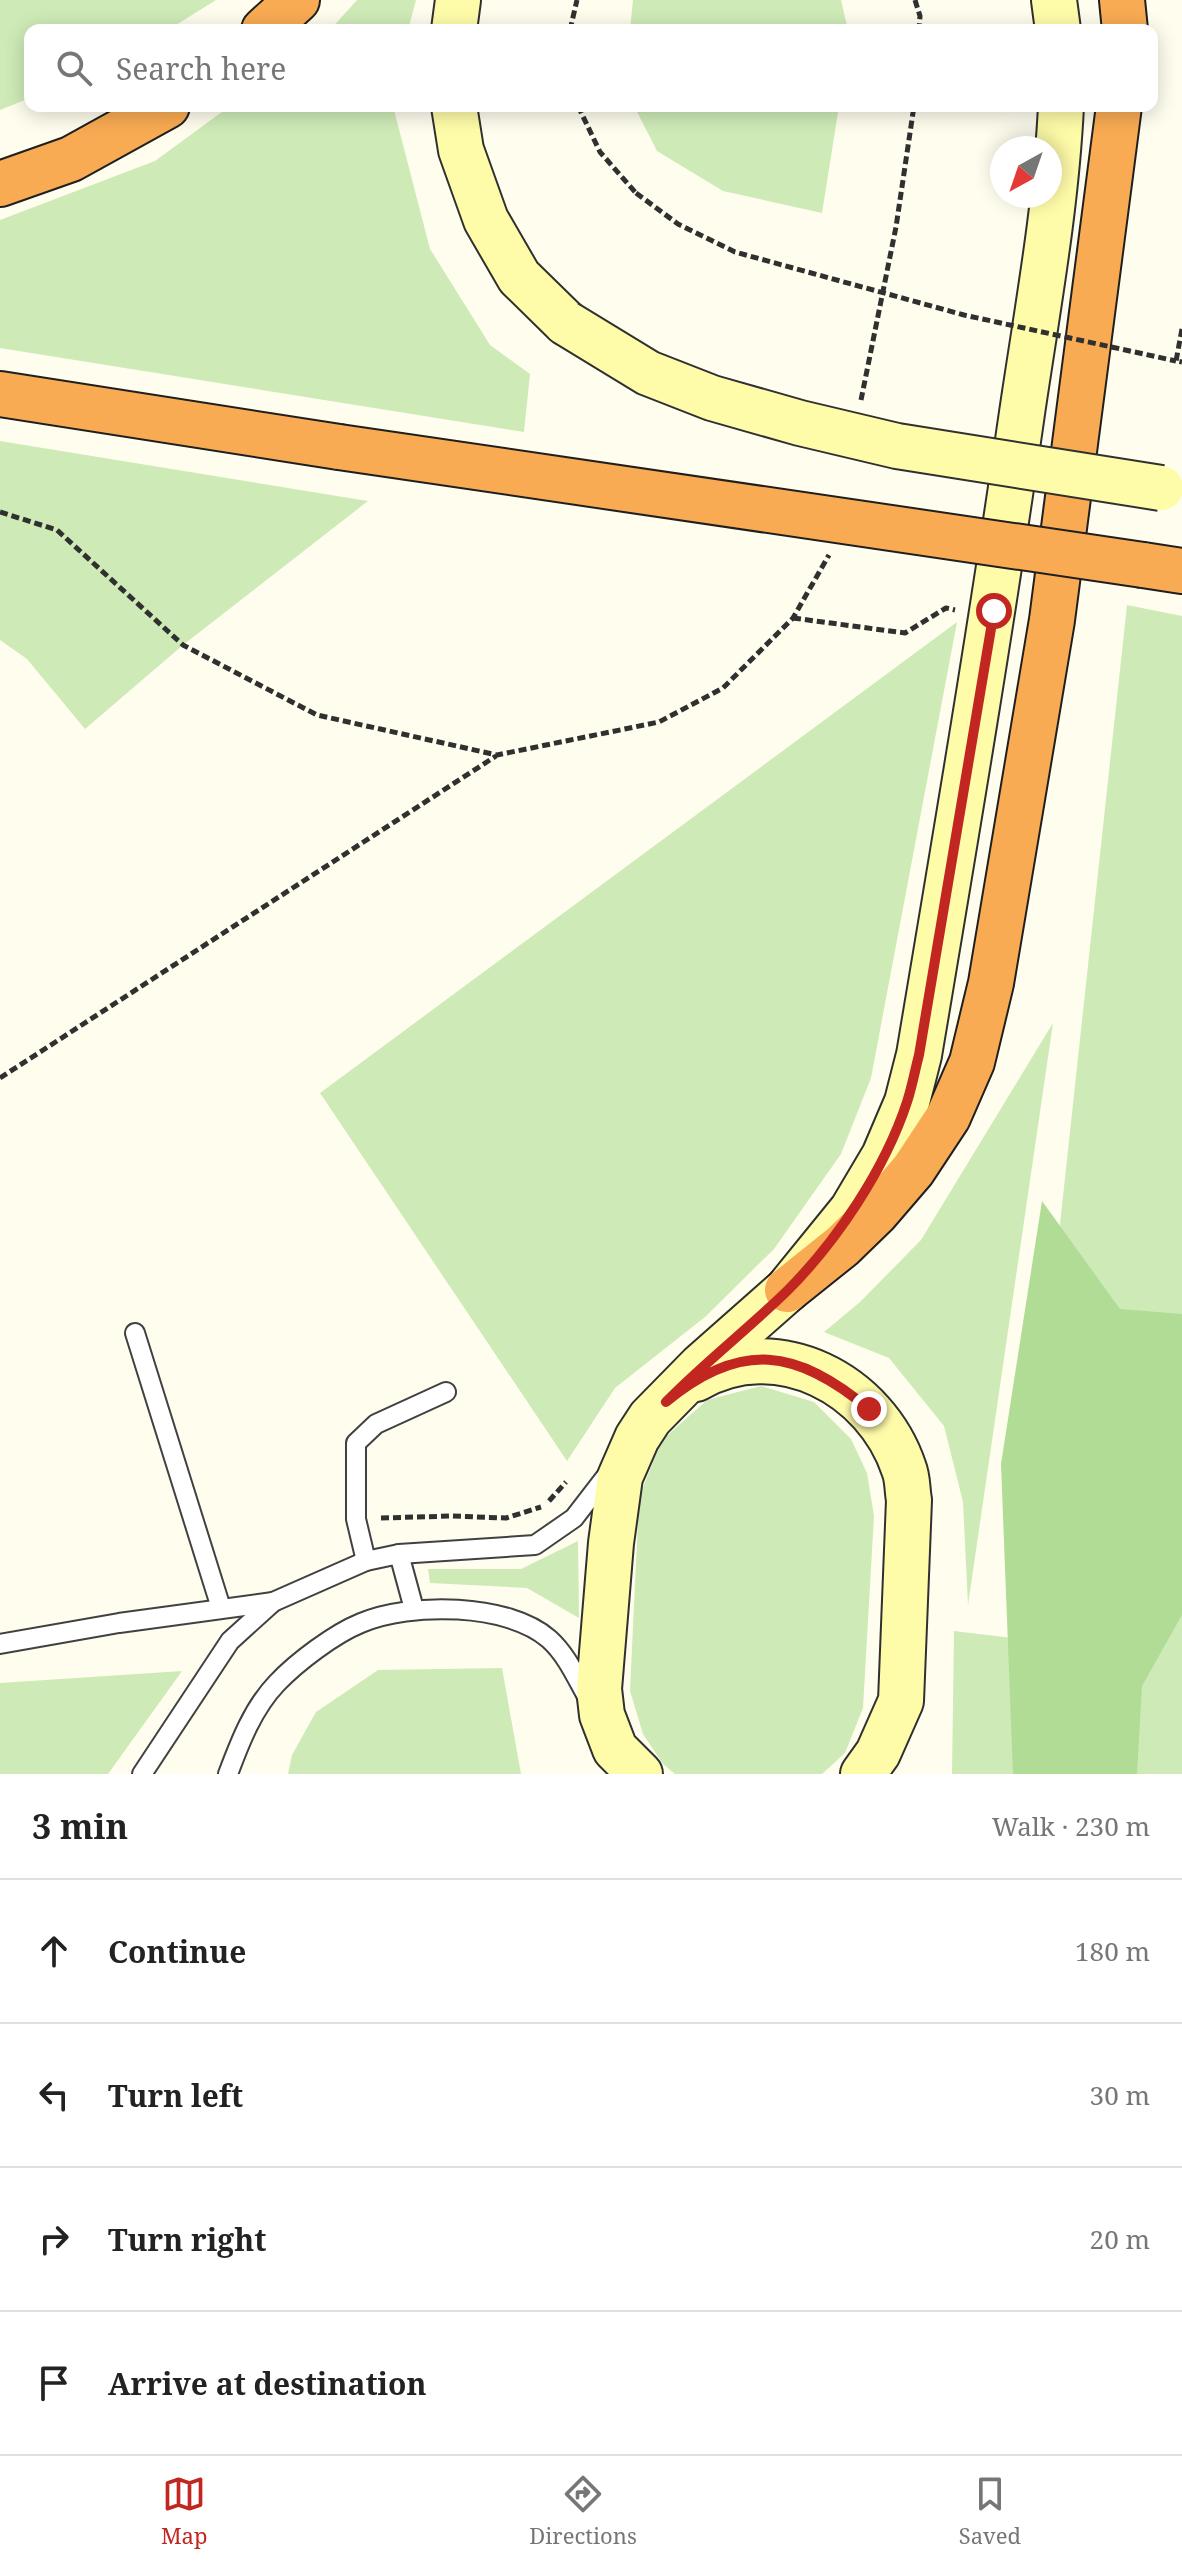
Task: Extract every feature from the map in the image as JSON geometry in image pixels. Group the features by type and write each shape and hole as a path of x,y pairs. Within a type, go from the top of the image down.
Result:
{"highway":[{"path":"271,24 297,0"},
{"path":"1122,0 1124,24"},
{"path":"0,184 71,159 156,112"},
{"path":"787,1290 842,1246 913,1170 948,1117 972,1062 991,983 1052,620 1118,112"},
{"path":"0,394 1163,568"}],"main road":[{"path":"455,24 458,0"},
{"path":"1054,0 1057,24"},
{"path":"455,112 461,150 486,220 519,277 566,323 648,373 712,398 897,446 1171,490"},
{"path":"628,1766 602,1715 599,1689 611,1543 620,1477 637,1438 650,1418 701,1366 787,1290 852,1210 884,1156 907,1102 919,1055 994,611 1059,152 1061,112"},
{"path":"666,1402 688,1383 716,1367 743,1361 778,1360 811,1369 841,1386 869,1409 891,1441 905,1471 909,1500 901,1774"},
{"path":"863,1774 878,1753 901,1701"}],"lane":[{"path":"135,1333 221,1608"},
{"path":"366,1561 356,1519 356,1443 376,1424 446,1392"},
{"path":"0,1644 273,1602 366,1561 399,1554 535,1545 574,1518 637,1438"},
{"path":"399,1554 414,1609"},
{"path":"142,1774 230,1641 273,1602"},
{"path":"228,1774 245,1730 276,1684 316,1651 361,1623 414,1609 479,1612 520,1621 548,1639 568,1661 628,1766"}],"path":[{"path":"571,24 577,0"},
{"path":"915,0 919,24"},
{"path":"581,112 600,152 636,193 678,224 735,252 964,315 1179,361 1182,329"},
{"path":"858,415 896,227 913,112"},
{"path":"0,512 57,530 183,645 317,715 497,755"},
{"path":"0,1078 497,755 659,722 723,688 793,618 829,556 832,540"},
{"path":"793,618 905,633 946,608 967,612"},
{"path":"356,1519 506,1518 545,1506 574,1473"}],"green space":[{"path":"0,0 216,0 178,24 24,24 24,100 0,110"},
{"path":"357,0 416,0 410,24 335,24"},
{"path":"633,0 841,0 847,24 631,24"},
{"path":"222,112 395,112 430,249 490,345 530,374 524,432 0,348 0,220 155,161"},
{"path":"637,112 838,112 822,213 723,191 657,151"},
{"path":"0,441 368,501 183,645 85,729 27,659 0,640"},
{"path":"1127,605 1182,616 1182,1774 952,1774 954,1631 1012,1638 1031,1492"},
{"path":"957,622 871,1078 841,1154 774,1249 705,1317 615,1388 567,1461 320,1093"},
{"path":"1053,1023 968,1605 963,1502 944,1426 889,1358 824,1332 860,1302 921,1240"},
{"path":"1042,1201 1120,1309 1182,1314 1182,1615 1142,1686 1137,1774 1013,1774 1001,1464"},
{"path":"761,1386 814,1402 851,1439 867,1473 874,1516 863,1708 845,1753 822,1774 675,1774 663,1764 643,1734 630,1691 639,1498 661,1441 707,1400"},
{"path":"578,1541 579,1618 527,1588 430,1583 428,1569 521,1569"},
{"path":"502,1668 521,1774 288,1774 292,1755 316,1712 378,1670"},
{"path":"182,1671 108,1774 0,1774 0,1683"}],"route":[{"path":"869,1409 841,1386 811,1369 778,1360 743,1361 716,1367 688,1383 666,1402 701,1366 787,1290 818,1255 852,1210 884,1156 907,1102 919,1055 994,611"}]}
